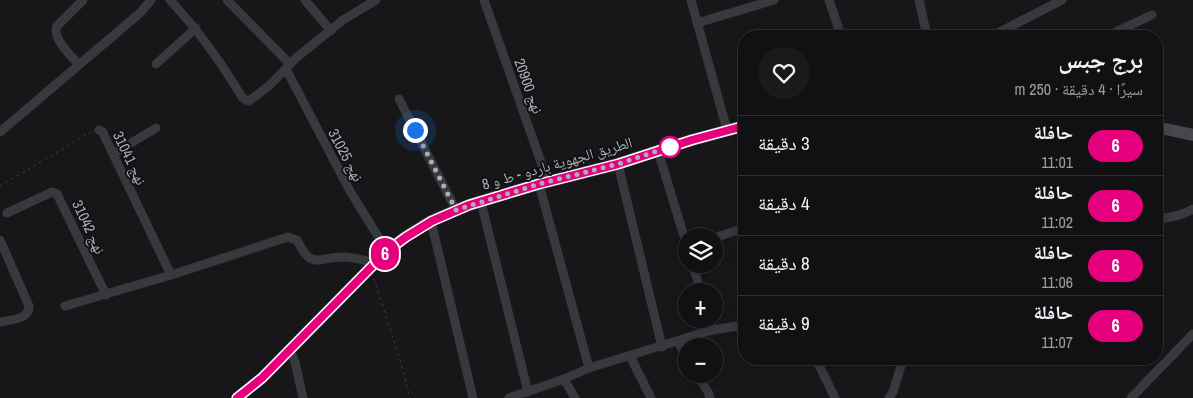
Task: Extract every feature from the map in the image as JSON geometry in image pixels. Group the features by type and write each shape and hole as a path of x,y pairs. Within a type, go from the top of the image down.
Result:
{"main road":[{"name":"الطريق الجهوية باردو - ط و 8","path":"237,398 262,378 387,251 432,221 456,210 543,183 618,164 738,127"},
{"path":"1163,129 1193,135"}],"street":[{"path":"79,65 62,43 56,29 83,0"},
{"path":"0,130 140,13 151,0"},
{"path":"170,0 196,28 246,100 249,101 270,85 291,64 343,20 376,0"},
{"name":"نهج 31025","path":"227,0 291,64 350,191 387,251"},
{"path":"304,0 331,30"},
{"name":"نهج 20900","path":"484,0 543,183 589,368"},
{"path":"691,0 727,130"},
{"path":"697,23 774,0"},
{"path":"829,0 838,30"},
{"path":"919,0 926,30"},
{"path":"1004,30 1062,0"},
{"path":"1120,30 1152,15"},
{"path":"156,64 196,28"},
{"path":"399,98 456,210"},
{"path":"113,154 156,128"},
{"name":"نهج 31041","path":"99,130 102,132 113,154 171,275"},
{"path":"658,151 681,228"},
{"path":"618,164 662,347"},
{"name":"نهج 31042","path":"7,213 52,192 57,194 106,295"},
{"path":"481,202 528,392"},
{"path":"1163,218 1184,214 1193,209"},
{"path":"432,221 473,398"},
{"path":"723,235 738,230"},
{"path":"66,306 171,275 288,237 297,240 311,260 319,261 341,257 357,258 372,266"},
{"path":"0,240 29,306 29,313 18,318 0,322"},
{"path":"689,338 712,330 738,327"},
{"path":"1131,398 1193,334"},
{"path":"508,398 564,379 589,368 678,342"},
{"path":"290,349 303,398"},
{"path":"630,356 651,398"},
{"path":"819,365 835,398"},
{"path":"889,398 893,392 901,365"},
{"path":"564,379 575,398"},
{"path":"702,383 710,398"}],"path":[{"name":"نهج 31041","path":"0,186 94,130 99,130"},
{"path":"372,266 410,398"}],"bus line":[{"name":"6","path":"237,398 262,378 387,251 432,221 469,205 539,184 618,164 738,127"}],"route":[{"path":"415,130 456,210 539,184 618,164 675,145 670,147"}]}
